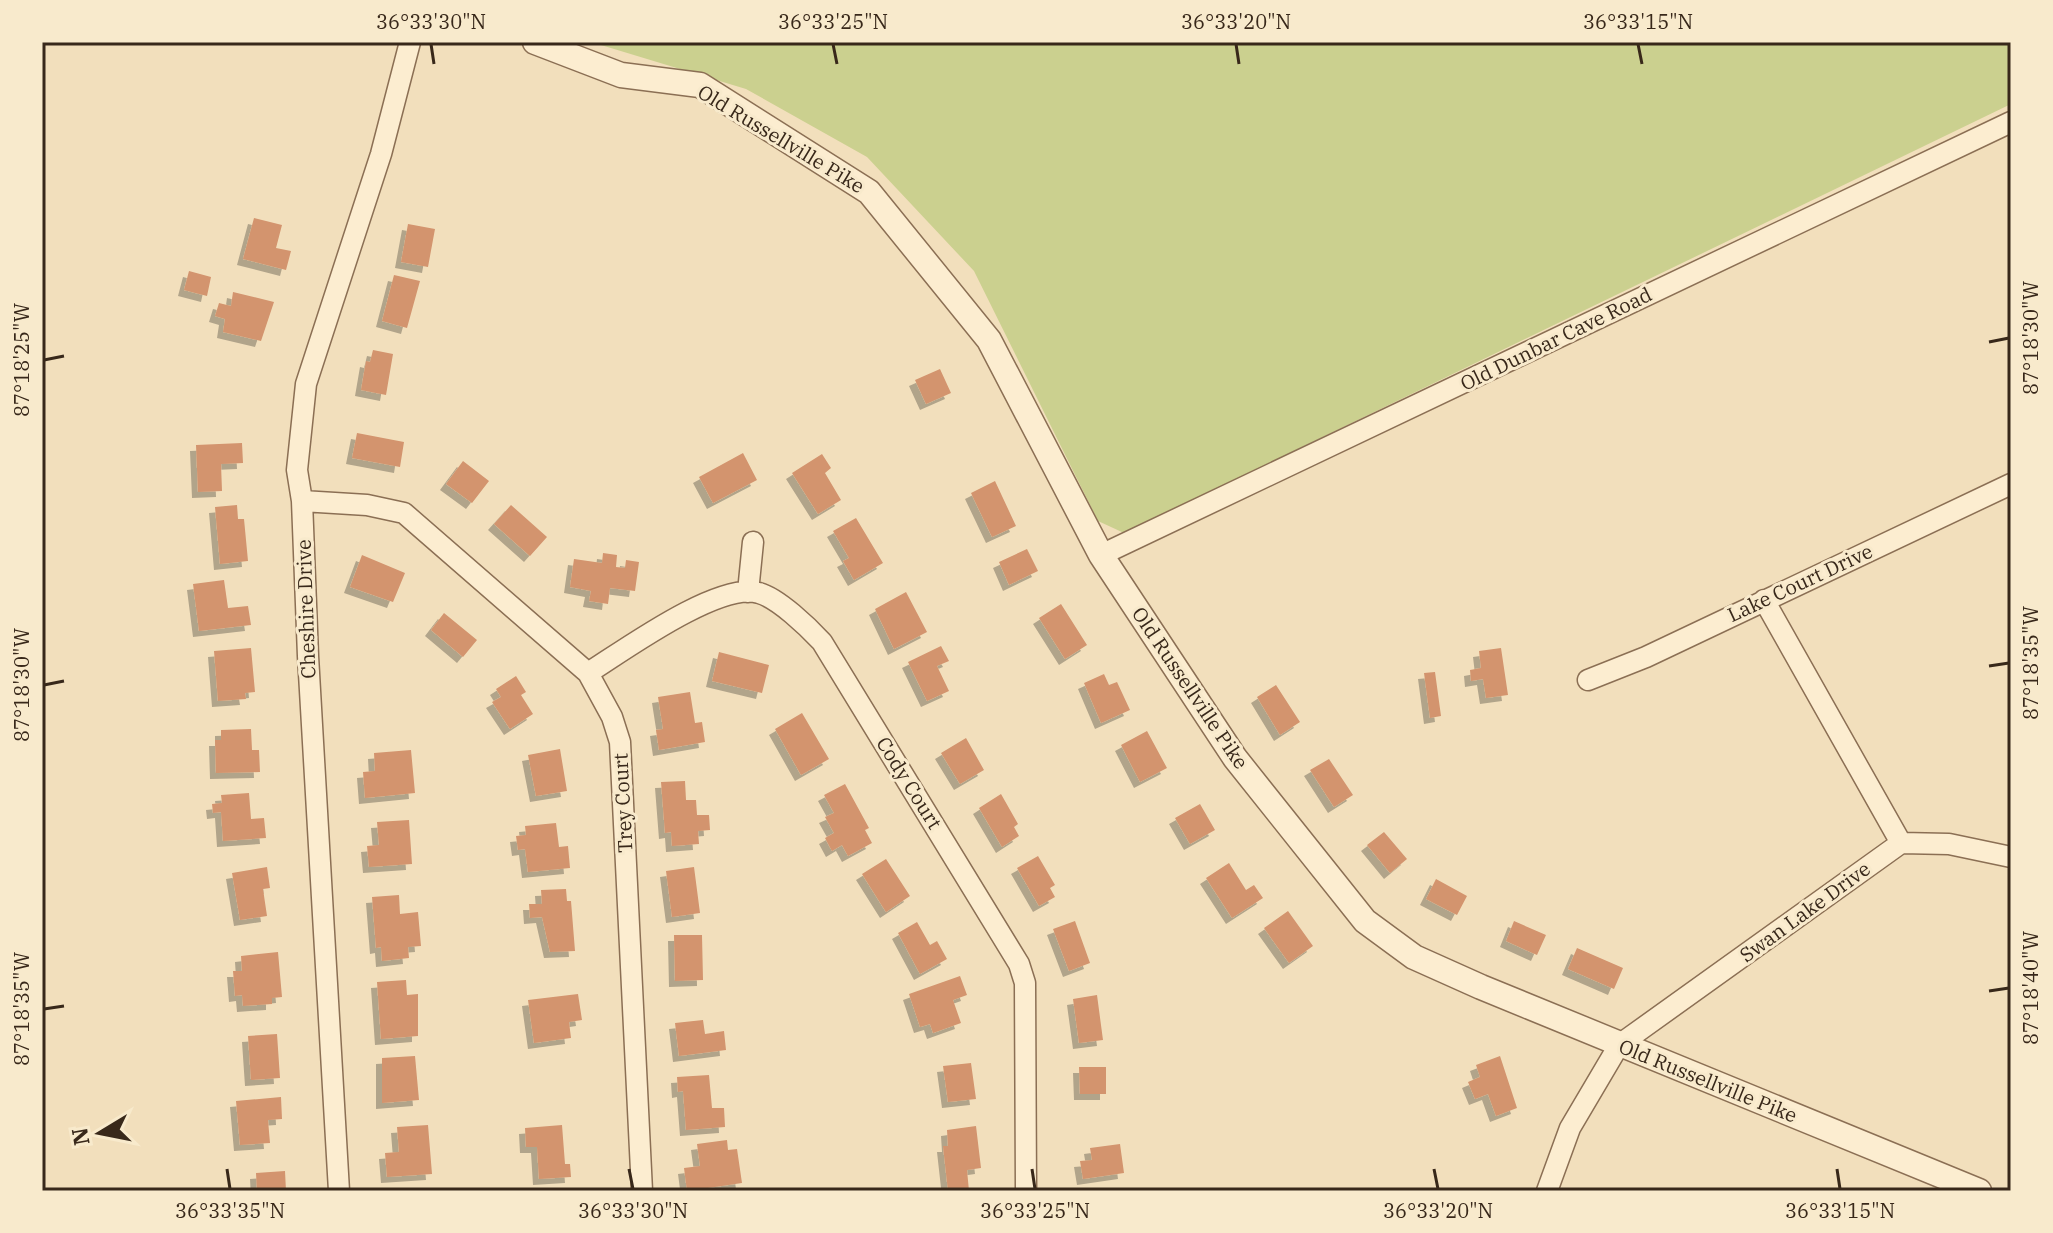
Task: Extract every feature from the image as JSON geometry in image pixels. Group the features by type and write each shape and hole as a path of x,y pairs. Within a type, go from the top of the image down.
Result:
{"street":[{"name":"Cheshire Drive","path":"339,1191 302,501 297,470 306,384 381,154 410,42"},
{"name":"Old Russellville Pike","path":"535,42 621,75 700,85 869,192 989,340 1101,555 1235,758 1365,921 1414,957 1619,1045 1979,1191"},
{"name":"Old Dunbar Cave Road","path":"1101,555 2011,122"},
{"name":"Lake Court Drive","path":"1588,680 1646,657 2011,484"},
{"name":"Trey Court","path":"302,501 367,505 404,513 588,673 612,717 620,742 642,1191"},
{"path":"588,673 703,602 748,592 753,542"},
{"name":"Cody Court","path":"748,592 760,593 803,621 822,642 1019,964 1025,983 1026,1191"},
{"path":"1764,600 1901,843 1949,844 2011,857"},
{"name":"Swan Lake Drive","path":"1619,1045 1901,843"},
{"path":"1547,1191 1570,1128 1619,1045"}],"green space":[{"path":"591,42 2011,42 2011,104 1124,533 1098,521 974,271 867,157 746,89"}],"building":[{"path":"254,218 282,225 276,248 291,251 286,270 243,259"},
{"path":"408,224 435,229 428,267 401,262"},
{"path":"189,271 211,277 207,296 184,290"},
{"path":"394,275 420,281 407,328 382,321"},
{"path":"233,292 274,302 261,341 223,332 225,319 215,316 219,303 231,306"},
{"path":"373,350 393,354 386,395 361,390 366,361 370,362"},
{"path":"940,369 951,393 926,404 915,380"},
{"path":"357,433 404,442 400,467 352,458"},
{"path":"242,443 243,463 221,464 222,491 198,492 196,445"},
{"path":"743,453 757,480 713,503 699,477"},
{"path":"822,454 831,468 825,473 841,500 818,514 792,473"},
{"path":"463,461 489,481 472,503 446,484"},
{"path":"995,481 1016,526 992,537 971,493"},
{"path":"237,505 238,519 244,519 248,561 220,564 215,507"},
{"path":"511,505 547,537 530,556 494,524"},
{"path":"856,518 883,563 854,580 843,561 849,558 833,531"},
{"path":"1027,549 1038,571 1009,585 999,562"},
{"path":"603,553 617,555 616,567 625,568 626,560 639,562 635,591 610,588 608,604 589,601 591,591 570,587 574,559 602,563"},
{"path":"362,555 405,573 393,602 350,587"},
{"path":"224,580 228,608 248,606 251,625 199,631 193,584"},
{"path":"906,592 927,632 894,649 875,609"},
{"path":"1061,604 1087,645 1065,659 1039,618"},
{"path":"444,613 477,640 463,657 431,630"},
{"path":"941,646 949,661 937,666 949,691 927,701 908,662"},
{"path":"251,648 255,692 245,693 246,699 218,701 214,651"},
{"path":"1501,648 1508,695 1486,698 1483,679 1471,681 1470,670 1481,668 1479,651"},
{"path":"719,652 769,665 762,693 712,681"},
{"path":"1435,672 1441,716 1430,718 1424,673"},
{"path":"1104,674 1109,685 1117,682 1130,710 1101,723 1084,683"},
{"path":"516,676 526,692 521,695 533,714 510,729 492,702 501,697 496,689"},
{"path":"1276,685 1300,722 1280,735 1257,697"},
{"path":"690,692 695,723 702,722 705,742 659,750 656,730 663,729 658,697"},
{"path":"802,713 829,759 801,775 775,729"},
{"path":"251,729 252,750 259,750 260,772 216,773 215,740 221,740 221,730"},
{"path":"1147,731 1167,768 1140,782 1121,745"},
{"path":"966,738 984,770 960,784 941,753"},
{"path":"560,749 567,791 536,796 528,755"},
{"path":"411,750 415,793 365,798 363,772 375,771 374,753"},
{"path":"1329,759 1353,795 1334,807 1310,770"},
{"path":"685,781 686,800 696,800 697,815 709,815 710,830 698,831 699,844 672,846 671,832 665,833 661,782"},
{"path":"845,784 869,828 865,830 872,843 848,856 842,845 832,851 825,838 834,833 825,817 834,813 824,795"},
{"path":"249,793 251,819 264,818 266,838 223,841 221,812 213,813 212,804 222,803 221,795"},
{"path":"1001,794 1018,824 1014,827 1019,836 1002,847 979,808"},
{"path":"1200,804 1215,830 1190,844 1175,818"},
{"path":"409,820 412,864 369,867 367,846 379,845 377,822"},
{"path":"556,823 559,847 568,846 570,868 528,872 525,849 518,850 516,836 526,835 525,826"},
{"path":"1384,832 1407,859 1390,873 1367,845"},
{"path":"1038,856 1055,885 1050,888 1055,897 1039,906 1017,868"},
{"path":"886,859 910,896 886,912 862,874"},
{"path":"1229,863 1246,890 1254,885 1263,898 1232,918 1206,878"},
{"path":"267,867 270,888 263,889 267,916 240,920 232,873"},
{"path":"694,867 700,913 672,917 666,871"},
{"path":"1436,879 1467,896 1457,915 1426,899"},
{"path":"566,889 567,901 571,901 575,951 550,952 542,917 530,918 529,904 542,904 541,890"},
{"path":"399,895 400,914 418,912 421,946 408,947 409,958 382,961 381,947 376,948 372,897"},
{"path":"1288,911 1313,946 1289,963 1264,928"},
{"path":"1075,921 1090,963 1069,971 1053,929"},
{"path":"1514,921 1546,935 1537,955 1506,941"},
{"path":"917,922 930,945 937,941 947,959 920,974 898,933"},
{"path":"674,935 702,935 703,980 675,981"},
{"path":"1577,948 1623,968 1614,989 1568,969"},
{"path":"278,952 282,997 272,998 272,1004 243,1006 242,995 235,996 233,971 242,971 241,956"},
{"path":"960,976 967,995 953,1000 961,1023 933,1033 930,1024 920,1027 909,994"},
{"path":"406,980 407,995 418,994 418,1036 381,1039 377,982"},
{"path":"578,994 582,1020 569,1022 571,1038 534,1043 528,1000"},
{"path":"1097,995 1103,1040 1079,1043 1073,999"},
{"path":"703,1020 705,1034 724,1031 726,1050 679,1056 675,1023"},
{"path":"277,1034 280,1078 251,1080 248,1036"},
{"path":"415,1056 419,1100 382,1103 382,1058"},
{"path":"1500,1056 1517,1108 1496,1116 1488,1094 1475,1099 1468,1082 1480,1077 1476,1065"},
{"path":"971,1063 976,1099 948,1102 943,1066"},
{"path":"1079,1067 1106,1067 1106,1094 1080,1094"},
{"path":"709,1075 712,1108 724,1108 725,1127 686,1130 683,1091 678,1092 677,1077"},
{"path":"281,1097 282,1119 268,1120 270,1143 240,1145 236,1101"},
{"path":"428,1125 432,1174 387,1177 385,1153 399,1152 397,1127"},
{"path":"562,1125 565,1164 570,1164 571,1177 539,1179 537,1147 526,1147 525,1128"},
{"path":"976,1126 981,1168 967,1170 969,1191 948,1191 943,1146 948,1146 947,1130"},
{"path":"727,1140 728,1150 737,1149 742,1183 687,1191 684,1168 700,1166 697,1144"},
{"path":"1120,1144 1124,1173 1083,1179 1080,1161 1092,1160 1090,1148"},
{"path":"285,1171 286,1191 257,1191 256,1173"}]}
